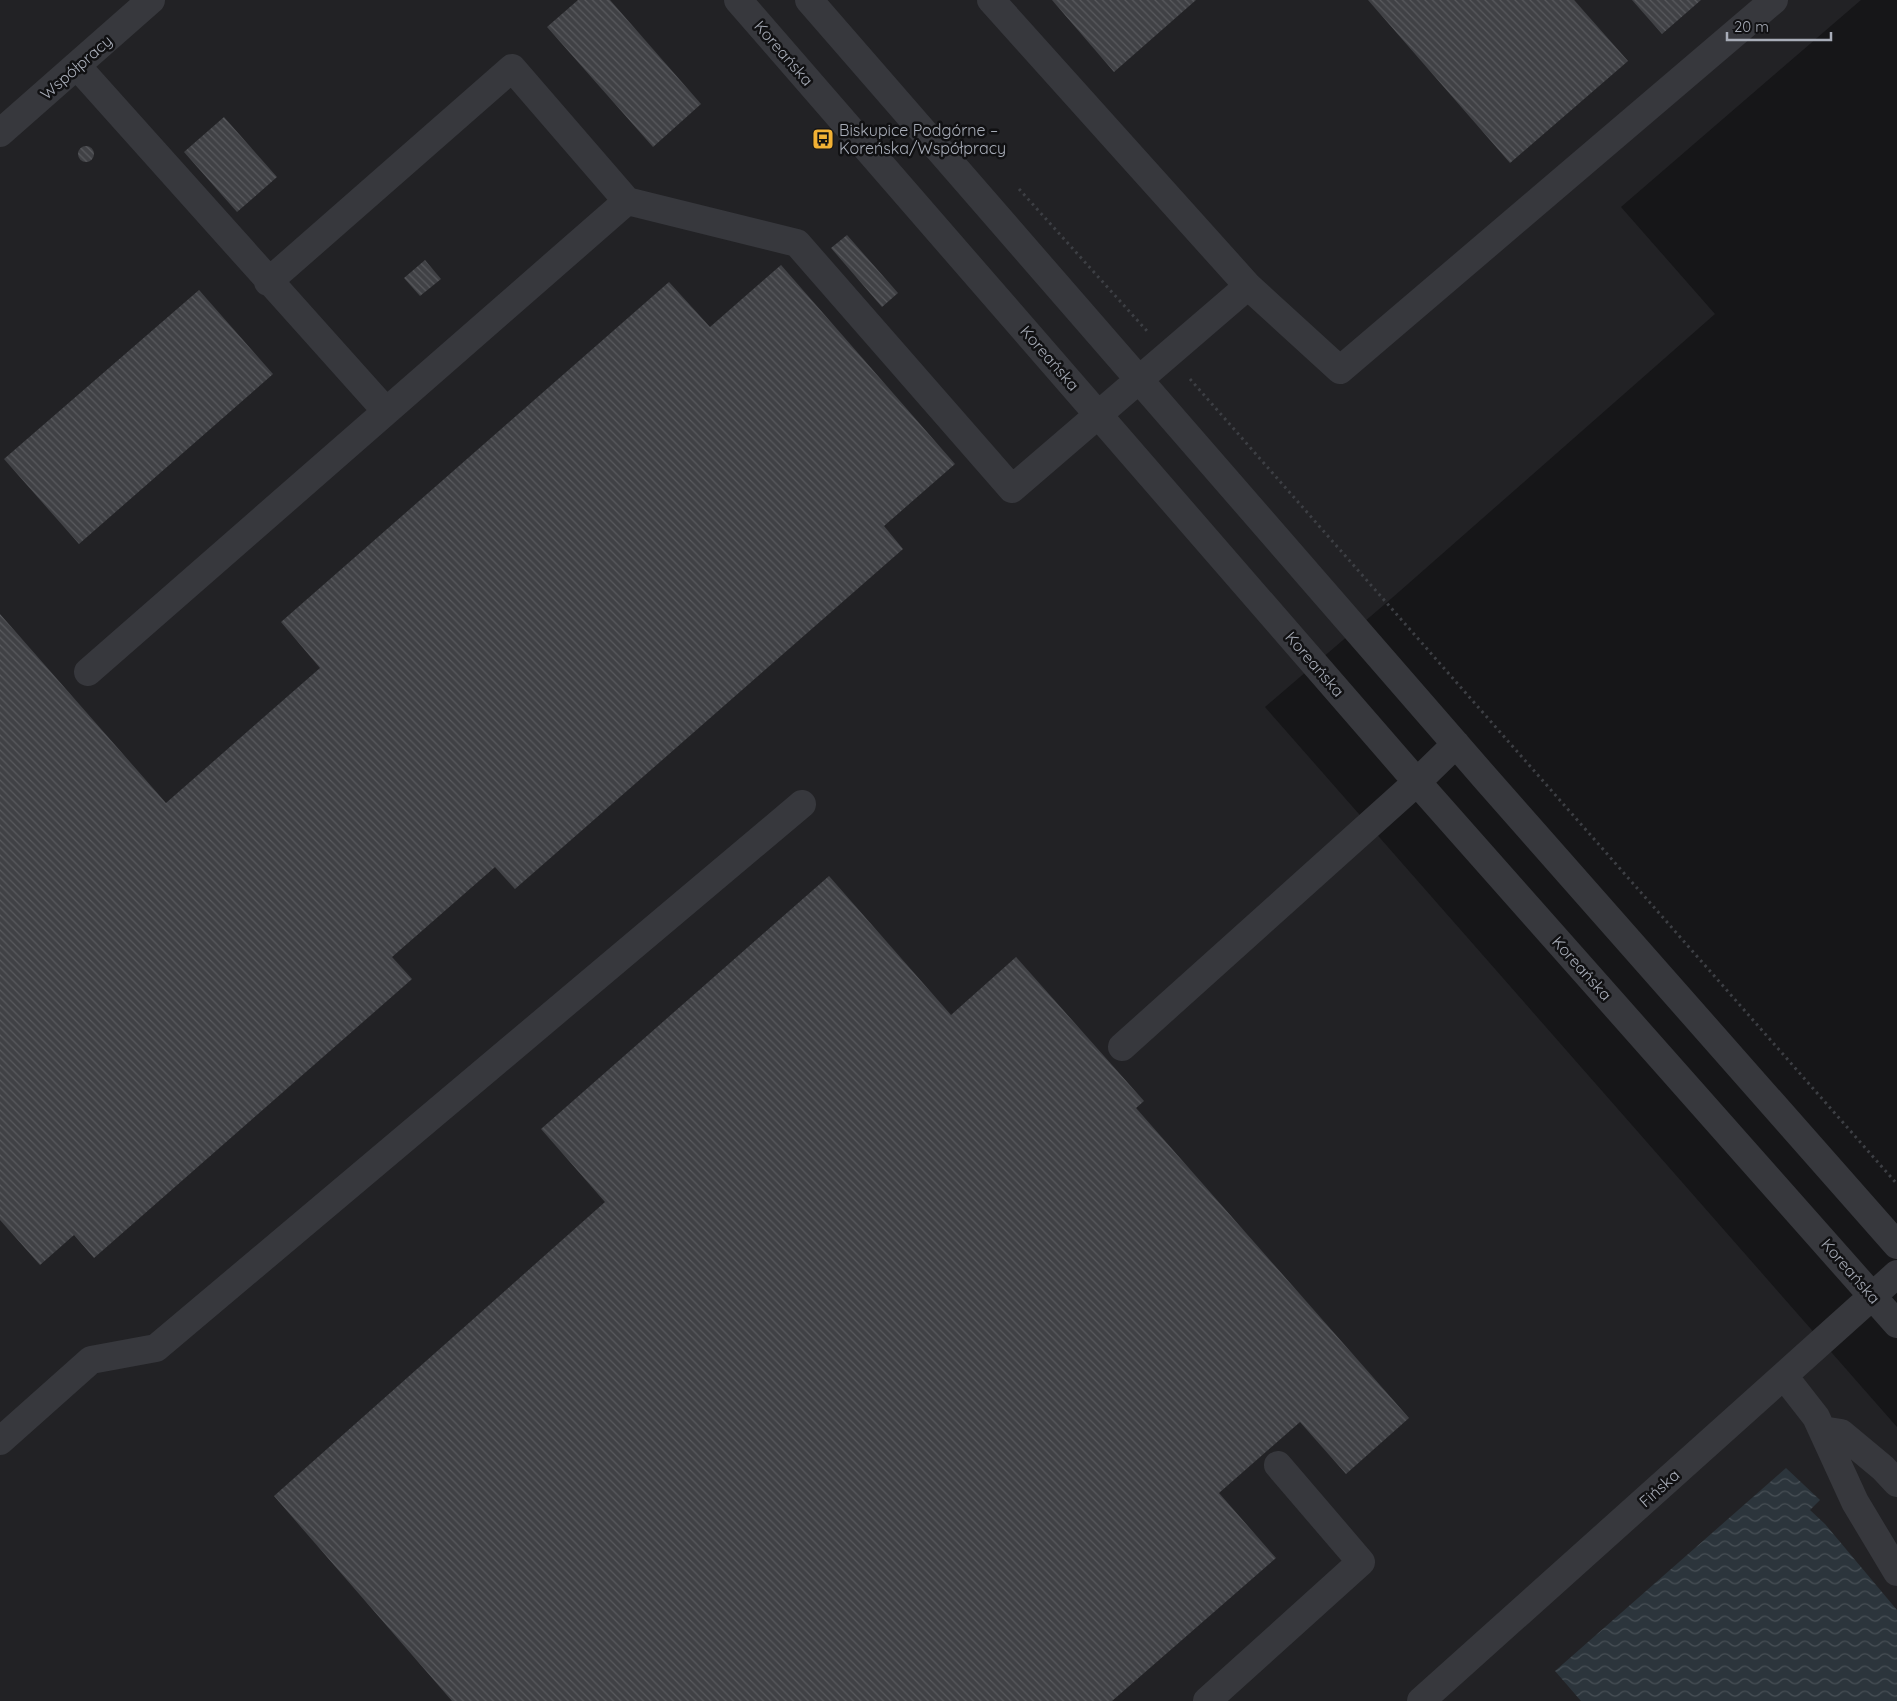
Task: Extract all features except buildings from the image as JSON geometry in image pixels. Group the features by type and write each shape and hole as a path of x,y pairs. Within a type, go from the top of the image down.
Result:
{"street":[{"name":"Współpracy","path":"0,133 151,0"},
{"name":"Koreańska","path":"738,0 1417,782 1897,1324"},
{"path":"809,0 1138,381 1897,1245"},
{"path":"992,0 1248,286 1340,370 1774,0"},
{"path":"77,66 268,282 386,411"},
{"path":"268,282 512,68 627,201 797,243 1012,489 1098,413 1169,355 1248,286"},
{"path":"88,672 627,201"},
{"path":"1122,1047 1417,782 1456,744"},
{"path":"0,1441 91,1360 156,1348 802,804"},
{"name":"Fińska","path":"1430,1698 1897,1274"},
{"path":"1784,1376 1816,1418 1855,1502 1897,1572"},
{"path":"1822,1430 1841,1433 1883,1468 1897,1483"},
{"path":"1207,1701 1361,1562 1278,1464"}],"path":[{"path":"1015,185 1169,355 1897,1184"}],"shaded area":[{"path":"0,0 1861,0 1621,207 1715,314 1265,707 1897,1427 1897,1701 0,1701"}],"water":[{"path":"1786,1468 1820,1500 1810,1510 1825,1524 1897,1610 1897,1701 1581,1701 1555,1671"}],"place":[{"name":"Biskupice Podgórne – Koreńska/Współpracy","path":"823,139"}]}
